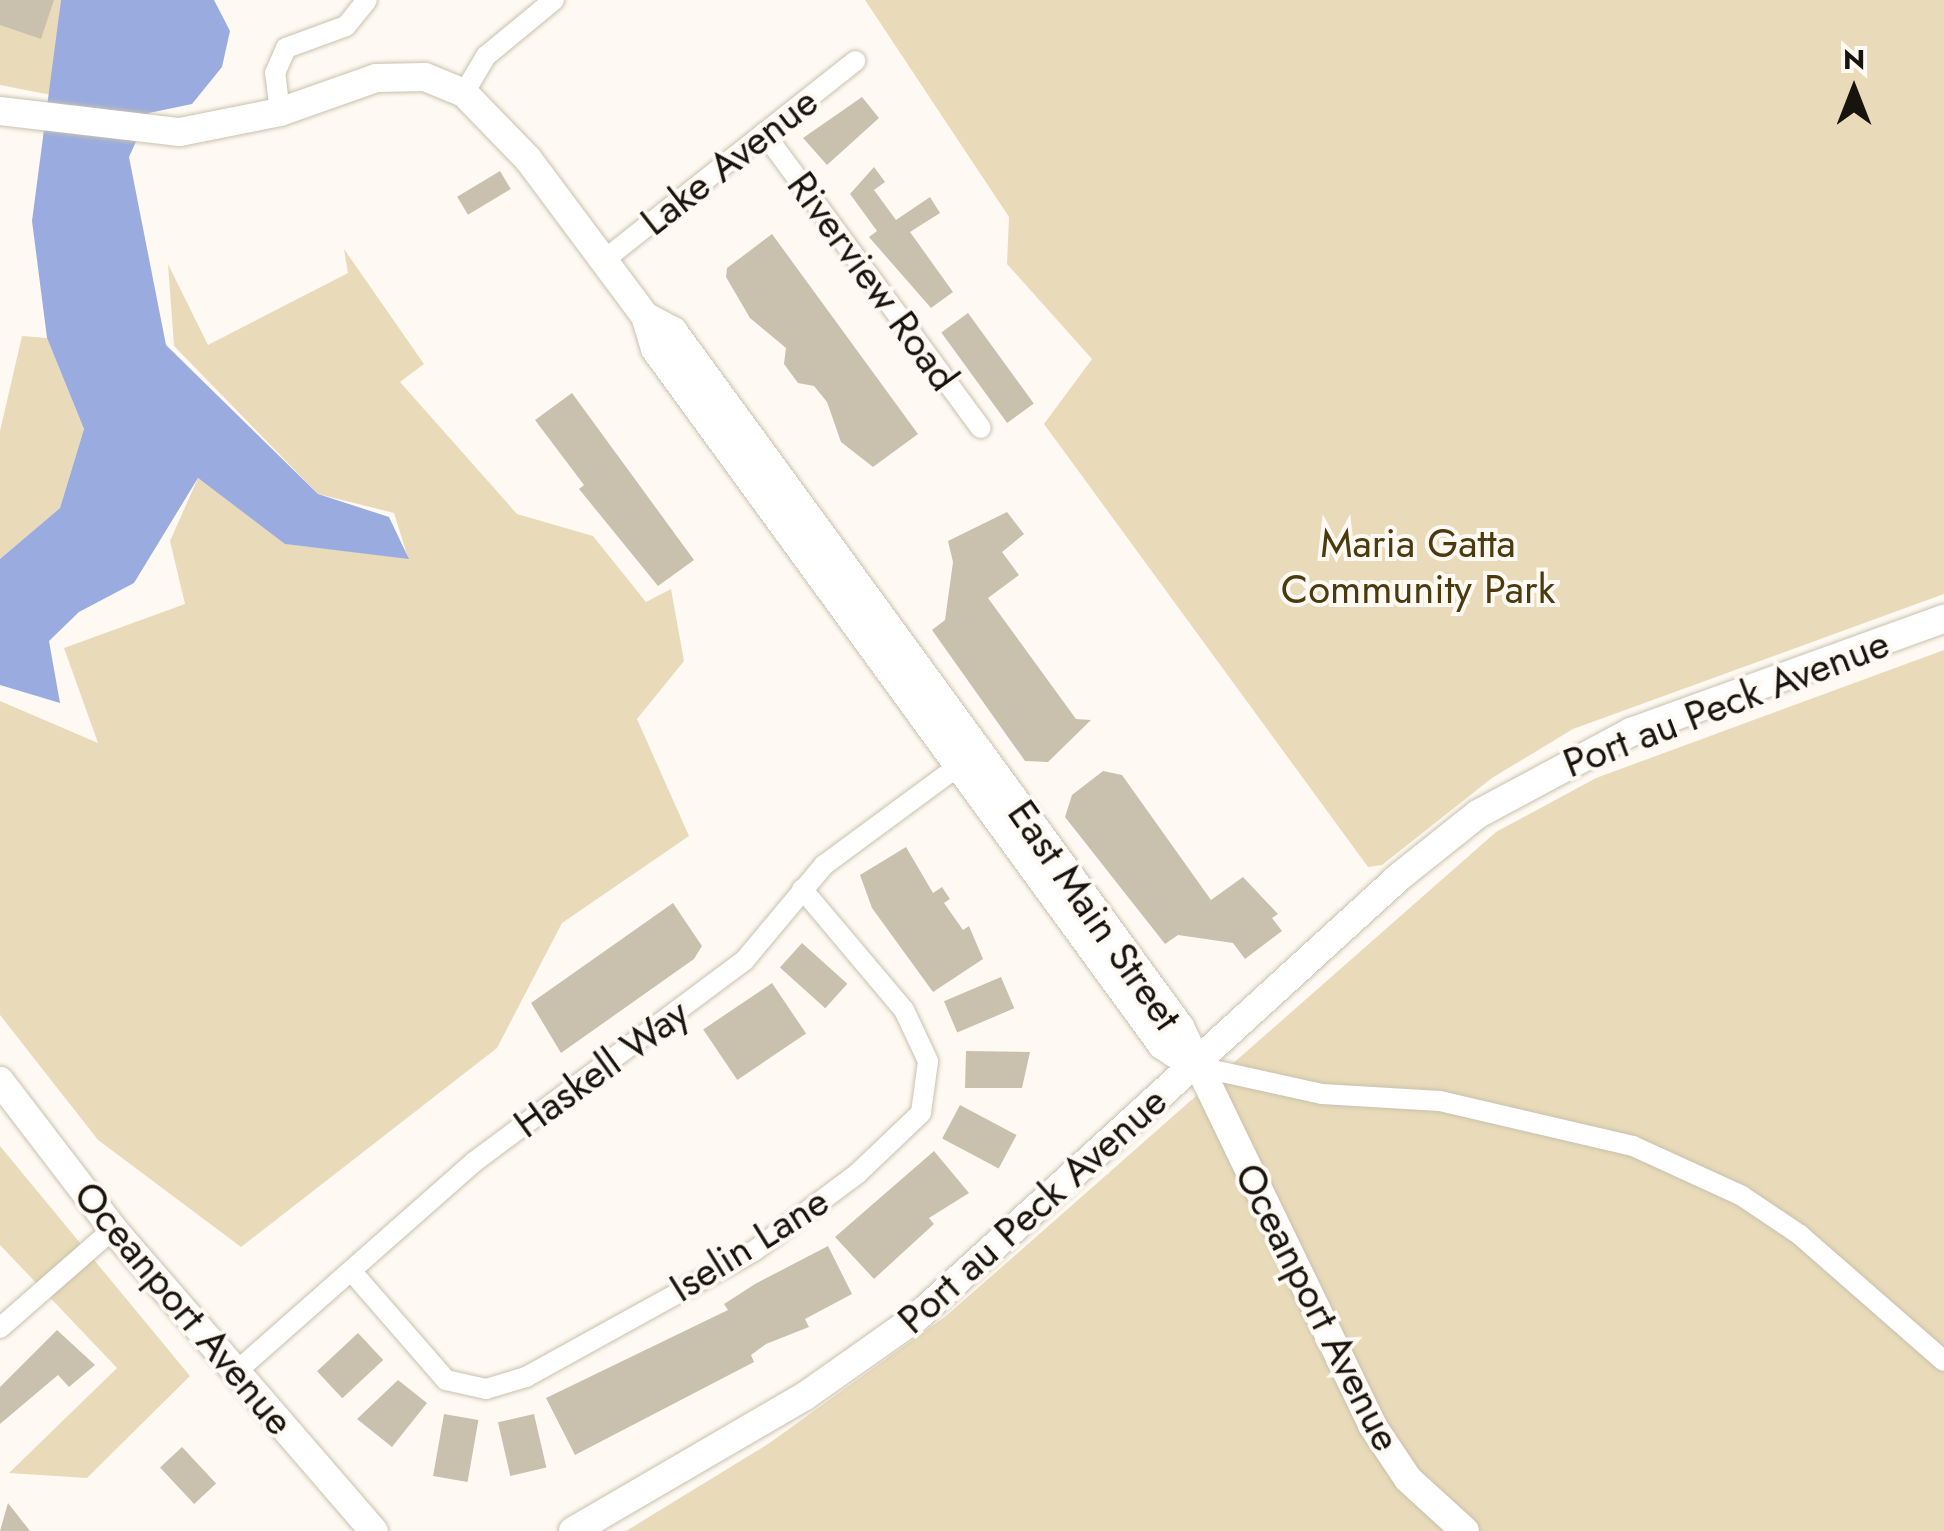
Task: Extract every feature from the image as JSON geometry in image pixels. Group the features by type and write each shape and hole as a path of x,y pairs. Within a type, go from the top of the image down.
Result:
{"main road":[{"path":"0,112 140,132 180,132 280,112 397,75 464,93"},
{"name":"East Main Street","path":"464,93 528,160 645,316 655,349 1162,1045 1193,1066"},
{"name":"East Main Street","path":"645,316 673,331 1180,1028 1193,1066"},
{"name":"Port au Peck Avenue","path":"573,1531 877,1348 974,1270 1399,877 1520,787 1631,732 1944,620"},
{"name":"Oceanport Avenue","path":"1193,1066 1388,1453 1465,1531"},
{"name":"Oceanport Avenue","path":"0,1081 113,1228 374,1531"}],"street":[{"path":"280,112 276,73 286,48 346,26 367,0"},
{"path":"464,93 486,56 554,0"},
{"name":"Lake Avenue","path":"603,261 854,61"},
{"name":"Riverview Road","path":"764,133 981,428"},
{"name":"Haskell Way","path":"237,1371 474,1162 744,962 802,889 961,764"},
{"name":"Iselin Lane","path":"353,1272 446,1380 486,1389 526,1377 754,1251 857,1174 921,1113 928,1061 886,984 802,889"},
{"path":"1193,1066 1322,1094 1432,1100 1467,1112 1633,1146 1742,1196 1855,1279 1944,1361"},
{"path":"0,1328 113,1228"}],"green space":[{"path":"0,0 61,0 51,95 0,85"},
{"name":"Maria Gatta Community Park","path":"865,0 1944,0 1944,594 1573,729 1492,778 1382,865 1368,867 1044,424 1092,359 1007,264 1009,217"},
{"path":"344,249 424,364 400,382 517,514 593,536 646,602 671,589 684,661 637,719 689,836 562,923 497,1048 241,1247 98,1140 0,1015 0,701 98,743 64,648 185,604 170,541 198,478 286,544 408,558 394,513 318,494 174,346 168,264 208,345 348,273"},
{"path":"22,336 47,338 84,429 60,508 0,559 0,431"},
{"path":"1944,650 1944,1531 626,1531 768,1444 946,1316 1496,832 1596,778"},
{"path":"0,1146 190,1376 87,1478 9,1473 117,1368 0,1245"}],"water":[{"path":"61,0 214,0 230,31 222,67 192,104 149,113 129,157 166,345 318,494 389,517 409,559 285,544 198,478 134,583 79,612 49,641 60,703 0,685 0,559 60,508 84,429 47,338 32,221"}],"building":[{"path":"0,0 54,0 41,39 0,25"},
{"path":"862,97 879,118 827,165 803,138"},
{"path":"874,167 885,182 874,190 896,220 930,197 940,213 910,232 953,292 931,308 869,237 877,231 850,194"},
{"path":"500,171 511,189 468,215 457,197"},
{"path":"772,234 918,434 873,467 841,442 827,402 814,386 798,383 784,364 786,348 750,318 726,277 727,268"},
{"path":"968,313 1034,404 1007,423 941,332"},
{"path":"572,393 694,560 658,586 579,489 584,485 535,420"},
{"path":"1007,512 1024,534 1002,552 1019,575 988,598 1076,719 1091,720 1048,762 1025,761 932,630 945,620 953,562 948,541"},
{"path":"1103,771 1122,775 1211,900 1243,877 1278,914 1272,918 1282,931 1245,959 1233,943 1178,935 1165,944 1065,817 1072,795"},
{"path":"906,847 933,893 942,887 950,899 944,903 963,930 969,926 983,959 933,992 872,908 860,875"},
{"path":"673,903 702,946 694,959 561,1053 531,1003"},
{"path":"802,943 847,984 825,1008 780,968"},
{"path":"1001,977 1014,1008 957,1033 944,1001"},
{"path":"772,983 806,1034 737,1080 703,1029"},
{"path":"966,1051 1030,1052 1022,1088 965,1088"},
{"path":"960,1105 1017,1135 999,1169 942,1139"},
{"path":"934,1151 969,1193 929,1218 934,1224 874,1279 835,1237"},
{"path":"828,1246 852,1294 805,1319 809,1327 766,1344 751,1355 754,1362 575,1455 546,1398 728,1310 724,1304 755,1284"},
{"path":"57,1330 95,1365 69,1387 58,1375 0,1424 0,1387"},
{"path":"358,1333 383,1360 342,1398 317,1371"},
{"path":"398,1380 427,1403 392,1447 357,1419"},
{"path":"444,1414 478,1420 468,1482 433,1476"},
{"path":"534,1414 546,1468 510,1476 498,1422"},
{"path":"182,1447 216,1484 194,1504 160,1467"},
{"path":"8,1503 30,1531 0,1531"}]}
